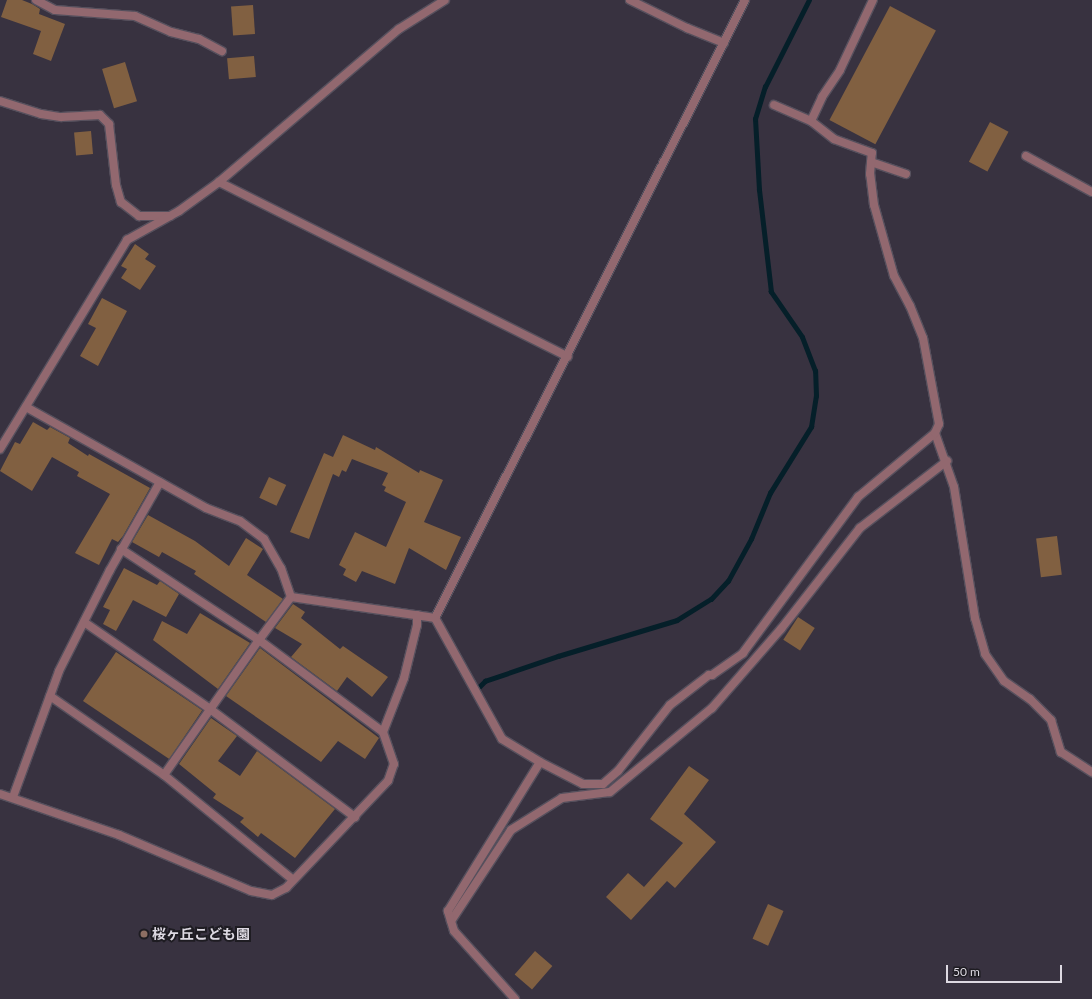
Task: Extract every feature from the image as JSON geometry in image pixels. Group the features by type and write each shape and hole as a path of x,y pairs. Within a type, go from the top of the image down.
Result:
{"street":[{"path":"36,0 55,10 135,16 171,32 199,39 222,51"},
{"path":"0,449 127,240 170,216 219,182 399,29 445,0"},
{"path":"630,0 687,28 724,43"},
{"path":"435,618 568,357 746,0"},
{"path":"811,121 822,97 840,70 873,0"},
{"path":"0,101 41,114 61,117 100,115 109,124 116,185 121,202 139,216 170,216"},
{"path":"435,618 502,739 540,762 583,784 603,784 618,771 670,705 709,675 712,675 743,653 858,497 935,434 939,424 923,338 910,306 894,276 874,204 871,162 872,153 834,139 811,121 774,105"},
{"path":"1026,156 1092,192"},
{"path":"871,162 906,174"},
{"path":"219,182 568,357"},
{"path":"26,407 206,508 240,520 264,538 281,568 291,598"},
{"path":"935,434 947,461 966,547 975,618 985,654 1004,681 1030,699 1051,720 1061,752 1092,772"},
{"path":"451,921 511,830 562,798 610,792 712,708 781,629 860,528 947,461"},
{"path":"13,797 59,671 121,549 160,482"},
{"path":"0,794 13,797 119,835 251,891 272,895 293,880 388,781 394,764 383,732 259,640 121,549"},
{"path":"291,598 435,618"},
{"path":"164,775 259,640 291,598"},
{"path":"383,732 404,678 417,625 417,615"},
{"path":"84,622 210,709 355,817"},
{"path":"50,696 164,775 293,880"},
{"path":"515,999 454,931 448,911 540,762"}],"building":[{"path":"7,0 22,0 32,4 40,9 39,14 65,24 51,61 33,54 41,31 1,17"},
{"path":"253,5 255,34 233,35 231,7"},
{"path":"890,6 936,30 875,144 829,120"},
{"path":"254,56 256,77 229,79 227,58"},
{"path":"125,62 137,101 114,108 102,69"},
{"path":"990,122 1009,132 987,172 969,162"},
{"path":"91,131 93,154 76,155 74,132"},
{"path":"135,244 149,254 145,259 156,266 140,290 121,278 127,269 121,266"},
{"path":"102,298 127,311 98,366 80,356 96,328 88,324"},
{"path":"33,422 47,430 50,427 70,438 68,443 88,456 89,454 150,488 123,536 118,542 112,539 99,565 75,553 110,494 77,476 79,472 52,457 32,491 0,471 15,442 20,444"},
{"path":"343,435 375,450 376,447 419,473 420,470 443,480 424,522 461,537 446,570 409,548 395,584 362,571 356,582 343,575 346,569 339,565 355,532 386,547 406,502 384,491 386,487 382,485 388,473 352,459 346,472 342,470 339,477 333,474 309,539 290,532 324,453 333,457"},
{"path":"269,477 286,485 276,506 259,498"},
{"path":"148,515 195,541 229,566 246,538 263,549 247,575 283,599 266,622 194,574 196,571 162,552 159,557 132,542"},
{"path":"1057,536 1062,575 1041,577 1036,539"},
{"path":"124,568 157,585 160,581 179,594 166,617 133,600 116,631 103,624 110,610 103,607"},
{"path":"293,604 305,612 301,618 340,649 343,646 388,677 372,697 347,677 337,691 291,657 302,644 275,628"},
{"path":"200,613 250,643 218,689 153,640 162,621 187,634"},
{"path":"798,617 815,628 800,651 783,640"},
{"path":"260,648 379,738 365,759 338,741 321,762 226,696"},
{"path":"116,652 202,710 169,759 83,701"},
{"path":"211,718 237,736 218,761 240,776 257,751 335,809 295,858 261,833 258,837 240,822 244,818 213,798 216,794 179,764"},
{"path":"689,766 709,780 684,814 716,842 675,888 667,881 631,920 606,897 628,873 644,887 683,843 650,819"},
{"path":"768,904 784,911 768,946 753,939"},
{"path":"535,951 552,966 532,989 515,974"}],"waterway":[{"path":"478,688 485,681 558,656 677,620 711,599 728,581 751,539 770,493 811,427 816,396 815,371 802,337 771,292 759,190 755,119 765,87 809,0"}],"place":[{"name":"桜ヶ丘こども園","path":"144,934"}]}
